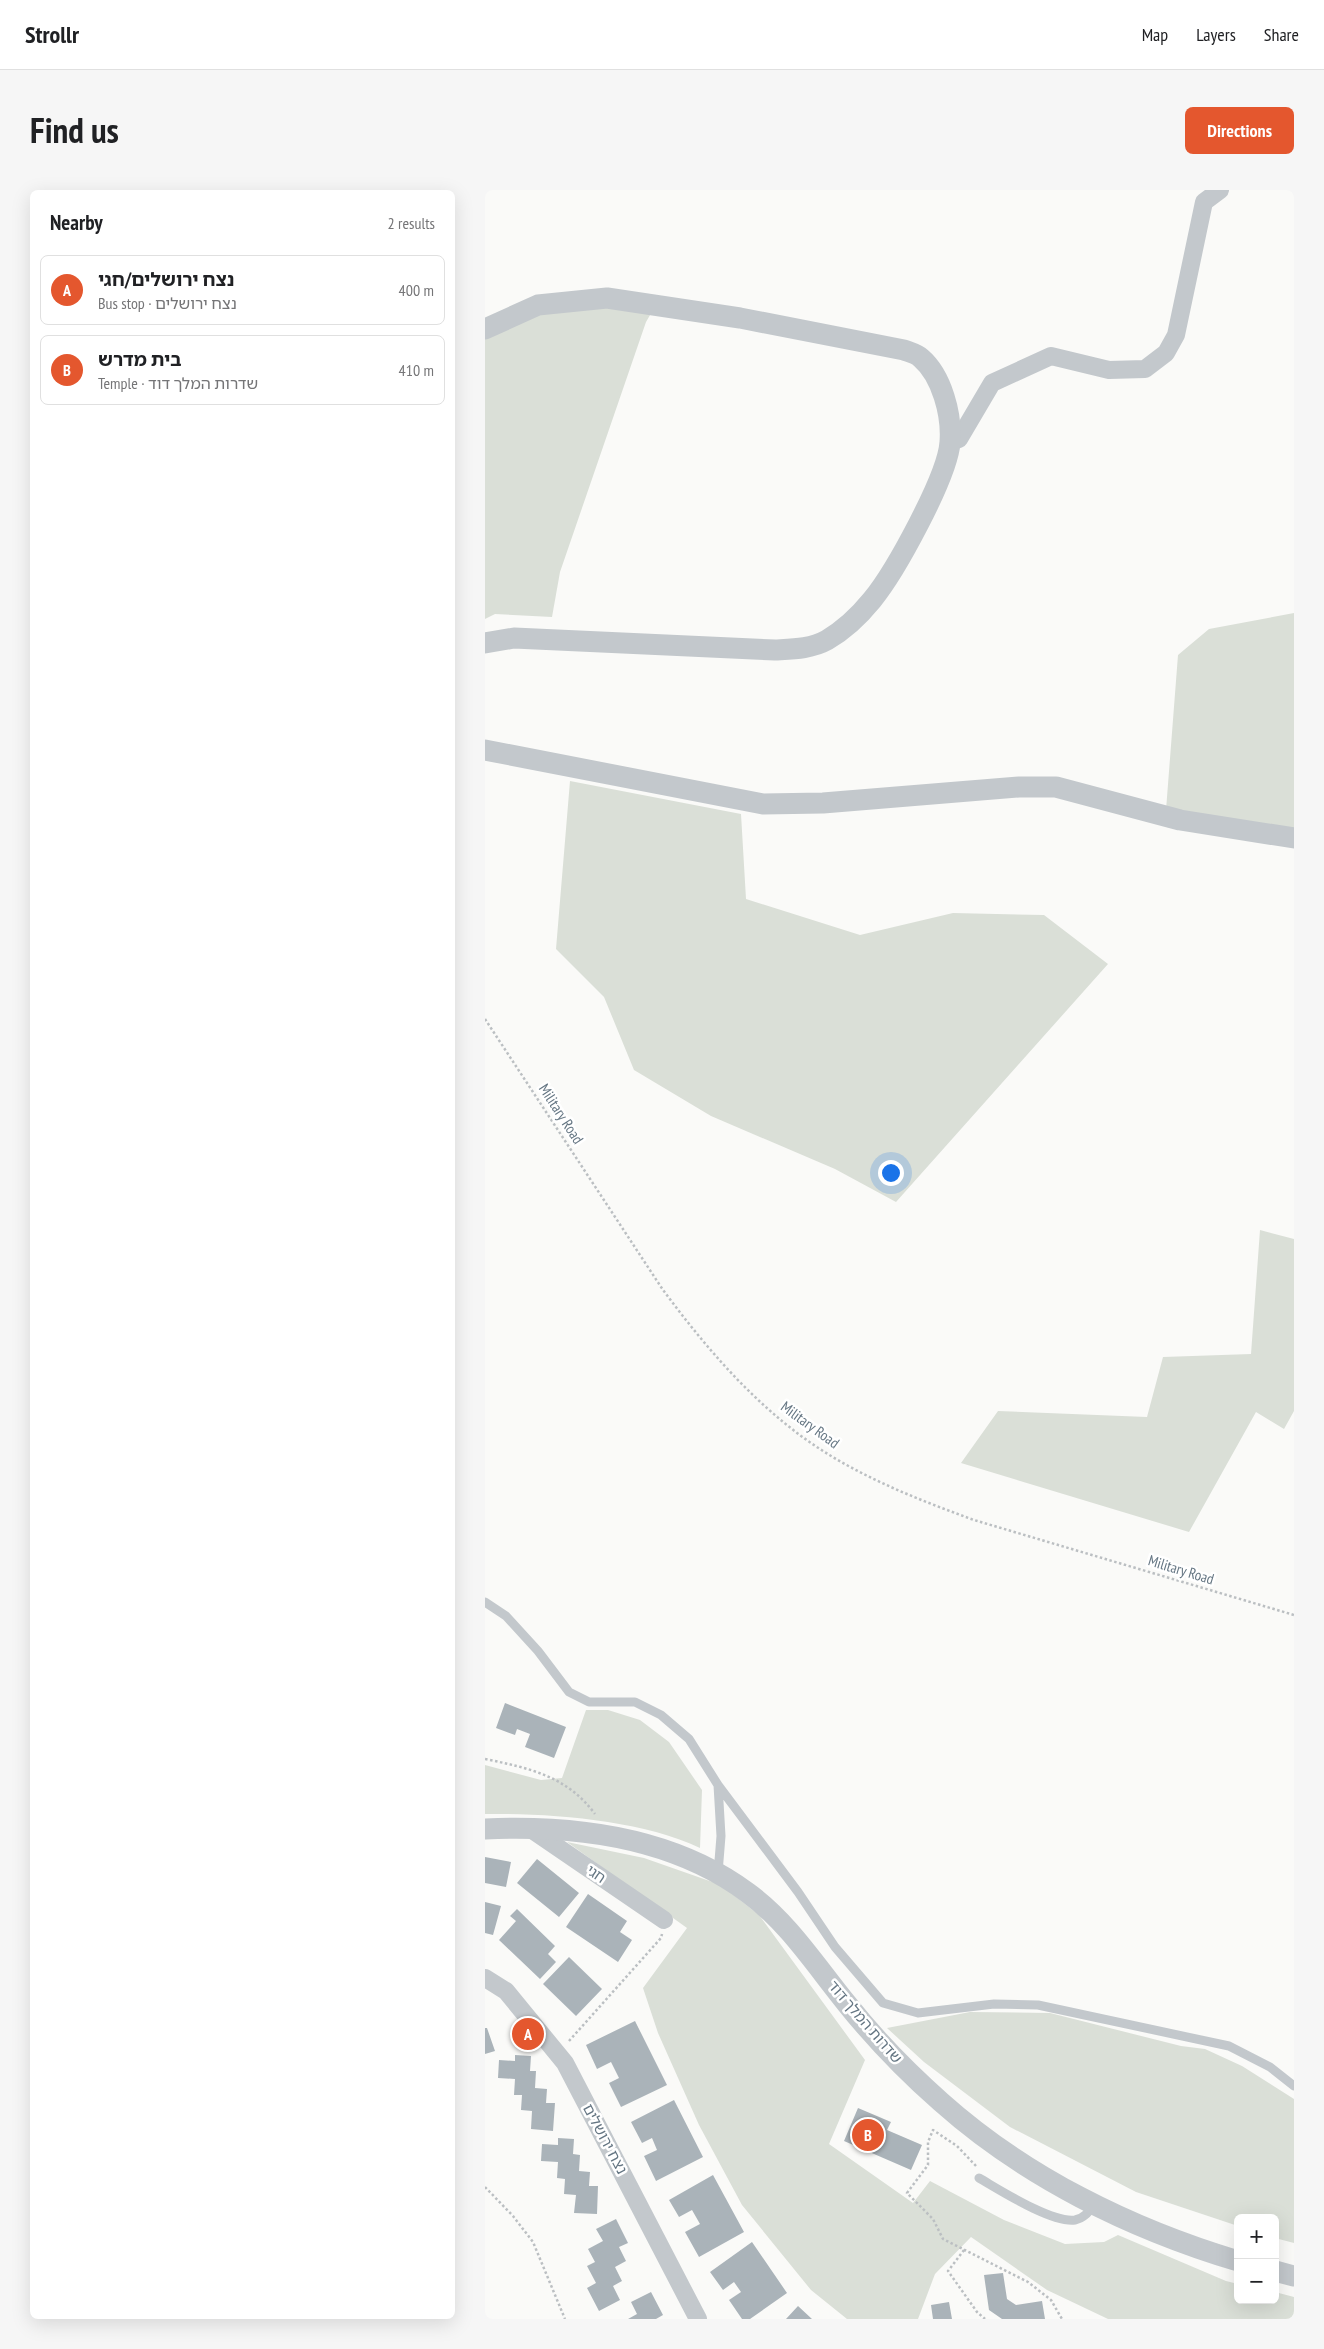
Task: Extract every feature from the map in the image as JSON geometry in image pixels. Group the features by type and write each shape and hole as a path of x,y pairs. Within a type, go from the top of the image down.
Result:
{"street":[{"path":"950,442 959,439 992,383 1051,356 1109,370 1145,369 1166,353 1176,335 1204,202 1220,190"},
{"path":"485,329 538,305 607,298 749,319 904,350 921,358 934,374 946,410 950,442 946,464 937,486 895,567 872,600 847,626 825,641 807,648 775,650 514,638 485,643"},
{"path":"485,750 763,804 823,803 1019,787 1056,787 1180,820 1294,838"},
{"name":"שדרות המלך דוד","path":"485,1828 527,1827 610,1836 675,1853 719,1873 749,1893 779,1921 890,2053 941,2102 979,2134 1033,2170 1138,2225 1196,2249 1234,2260"},
{"name":"חגי","path":"527,1827 664,1920"},
{"name":"נצח ירושלים","path":"485,1978 506,1991 565,2063 698,2319"},
{"path":"1279,2272 1294,2276"}],"lane":[{"path":"485,1602 513,1623 538,1651 569,1692 589,1702 635,1702 661,1716 689,1739 718,1785 798,1892 835,1947 883,2003 918,2013 993,2004 1038,2005 1229,2046 1270,2067 1294,2086"},
{"path":"718,1785 721,1836 719,1873"},
{"path":"979,2178 1023,2204 1074,2220 1087,2215 1095,2203"}],"path":[{"name":"Military Road","path":"485,1019 663,1290 689,1325 721,1363 792,1429 870,1477 929,1504 983,1523 1294,1616"},
{"path":"485,1759 541,1772 571,1787 593,1811 610,1836"},
{"path":"558,2053 661,1938 664,1920"},
{"path":"979,2178 978,2167 957,2146 933,2130 928,2142 927,2165 907,2193 933,2219 943,2239 1028,2282 1051,2300 1062,2319"},
{"path":"485,2187 513,2216 533,2242 565,2319"},
{"path":"964,2250 948,2271 977,2312 985,2319"}],"shaded area":[{"path":"657,303 646,322 560,572 552,617 495,614 485,619 485,331 530,307"},
{"path":"1294,613 1294,841 1165,823 1178,655 1209,629"},
{"path":"570,781 741,814 746,899 860,935 953,913 1044,915 1108,964 896,1202 835,1169 711,1116 634,1070 604,997 556,949"},
{"path":"1260,1230 1294,1239 1294,1411 1284,1429 1256,1412 1189,1532 961,1463 998,1411 1147,1417 1163,1357 1251,1354"},
{"path":"586,1710 608,1710 640,1720 669,1742 702,1790 700,1848 677,1838 651,1831 595,1820 537,1815 485,1814 485,1765 541,1780 562,1778"},
{"path":"567,1842 644,1858 721,1885 759,1915 865,2060 829,2144 913,2203 930,2181 1004,2220 1065,2244 1104,2242 1118,2235 1234,2283 1234,2304 1279,2304 1279,2293 1294,2297 1294,2319 1108,2319 1047,2290 971,2237 935,2274 918,2319 847,2319 811,2290 742,2205 699,2125 658,2033 643,1988 687,1928"},
{"path":"970,2012 1050,2013 1181,2046 1205,2049 1242,2066 1294,2099 1294,2243 1279,2239 1279,2214 1234,2214 1234,2225 1136,2192 1010,2127 924,2062 887,2028"}],"building":[{"path":"505,1703 566,1727 554,1758 525,1747 530,1734 517,1729 515,1735 496,1728"},
{"path":"485,1857 511,1862 506,1887 485,1883"},
{"path":"537,1859 579,1893 559,1917 517,1883"},
{"path":"588,1894 627,1921 620,1932 632,1940 618,1962 566,1927"},
{"path":"485,1902 501,1906 493,1935 485,1933"},
{"path":"517,1909 555,1946 548,1954 556,1962 540,1979 499,1940 516,1921 510,1916"},
{"path":"569,1957 602,1989 576,2016 543,1984"},
{"path":"635,2021 667,2085 621,2107 609,2083 619,2078 611,2062 597,2069 586,2045"},
{"path":"485,2028 487,2028 495,2051 485,2054"},
{"path":"515,2055 531,2056 530,2071 536,2071 535,2088 547,2089 546,2103 555,2103 553,2131 531,2129 532,2111 521,2110 522,2095 514,2095 515,2079 498,2078 499,2060 515,2061"},
{"path":"674,2100 703,2157 656,2181 644,2156 657,2150 652,2138 642,2143 631,2122"},
{"path":"858,2108 891,2122 887,2130 922,2145 911,2170 844,2141"},
{"path":"558,2138 574,2139 573,2154 580,2155 579,2171 590,2172 589,2186 598,2186 597,2214 574,2213 576,2195 564,2194 565,2179 557,2178 558,2162 541,2161 542,2144 558,2145"},
{"path":"713,2175 744,2232 699,2257 685,2232 700,2224 692,2210 679,2217 669,2200"},
{"path":"616,2219 628,2243 619,2247 626,2261 615,2267 622,2281 613,2286 620,2300 599,2311 587,2288 596,2283 587,2266 595,2262 588,2249 603,2241 596,2229"},
{"path":"752,2242 787,2293 750,2319 742,2319 729,2300 741,2292 734,2282 723,2290 710,2272"},
{"path":"1003,2273 1007,2299 1016,2305 1042,2301 1045,2319 1002,2319 989,2310 984,2275"},
{"path":"651,2292 663,2315 656,2319 628,2319 637,2314 631,2302"},
{"path":"949,2302 952,2319 933,2319 931,2305"},
{"path":"798,2306 812,2319 786,2319"}],"place":[{"name":"נצח ירושלים/חגי","path":"528,2034"},
{"name":"בית מדרש","path":"868,2135"}]}
